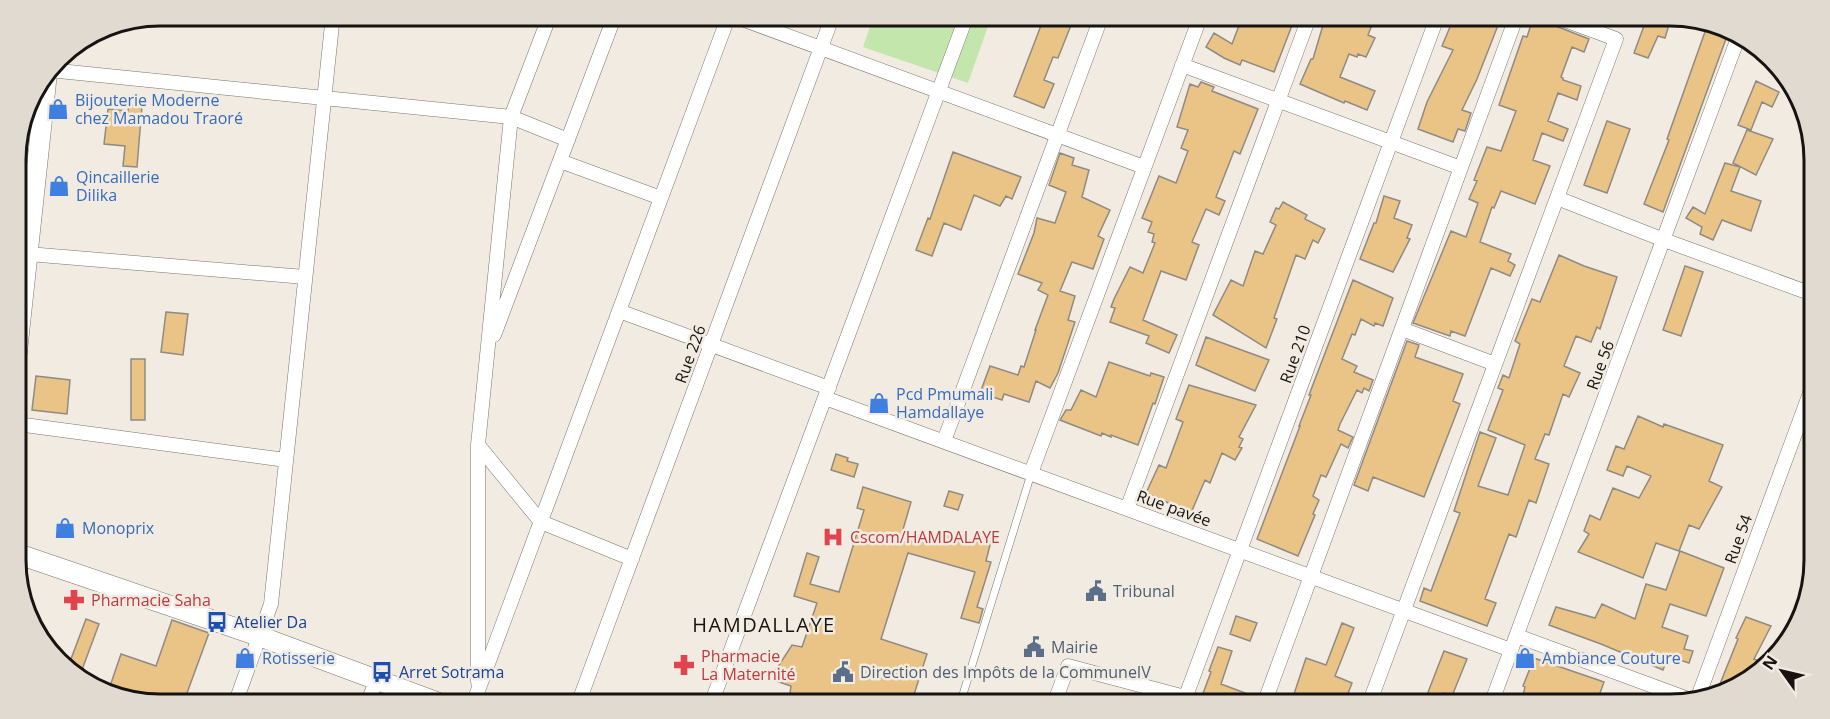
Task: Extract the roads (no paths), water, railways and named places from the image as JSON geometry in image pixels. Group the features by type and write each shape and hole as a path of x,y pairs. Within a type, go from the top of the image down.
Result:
{"street":[{"path":"239,694 271,604 332,26"},
{"path":"476,694 478,445 511,117 546,26"},
{"path":"487,354 611,26"},
{"path":"477,694 726,26"},
{"path":"760,26 1144,167"},
{"name":"Rue 226","path":"582,694 829,26"},
{"path":"715,694 963,26"},
{"path":"944,441 1098,26"},
{"path":"1031,473 1197,26"},
{"path":"1127,508 1306,26"},
{"name":"Rue 210","path":"1186,693 1434,26"},
{"path":"1268,693 1513,26"},
{"path":"1373,693 1616,39 1581,26"},
{"name":"Rue 56","path":"1495,693 1736,42"},
{"path":"1182,65 1461,168"},
{"path":"58,73 511,117 568,140"},
{"path":"26,224 46,89"},
{"path":"560,161 661,198"},
{"path":"1557,198 1804,291"},
{"path":"26,252 305,278"},
{"name":"Rue pavée","path":"619,311 711,345 944,441 1512,650"},
{"path":"1402,329 1495,364"},
{"name":"Rue 54","path":"1701,690 1804,409"},
{"path":"26,425 286,460"},
{"path":"478,445 541,522 632,559"},
{"path":"26,557 259,636 416,694"},
{"path":"1517,636 1672,693"},
{"path":"1058,693 1068,666 1161,693"},
{"path":"371,694 377,679"}],"lane":[{"path":"963,693 1031,473"}],"place":[{"name":"Bijouterie Moderne chez Mamadou Traoré","path":"58,109"},
{"name":"Qincaillerie Dilika","path":"59,186"},
{"name":"Pcd Pmumali Hamdallaye","path":"879,403"},
{"name":"Monoprix","path":"65,528"},
{"name":"Cscom/HAMDALAYE","path":"833,537"},
{"name":"Tribunal","path":"1096,591"},
{"name":"Pharmacie Saha","path":"74,600"},
{"name":"Atelier Da","path":"217,622"},
{"name":"Mairie","path":"1034,647"},
{"name":"Rotisserie","path":"245,658"},
{"name":"Ambiance Couture","path":"1525,658"},
{"name":"Pharmacie La Maternité","path":"684,665"},
{"name":"Arret Sotrama","path":"382,672"},
{"name":"Direction des Impôts de la CommuneIV","path":"843,672"}],"district":[{"name":"HAMDALLAYE","path":"764,624"}]}
